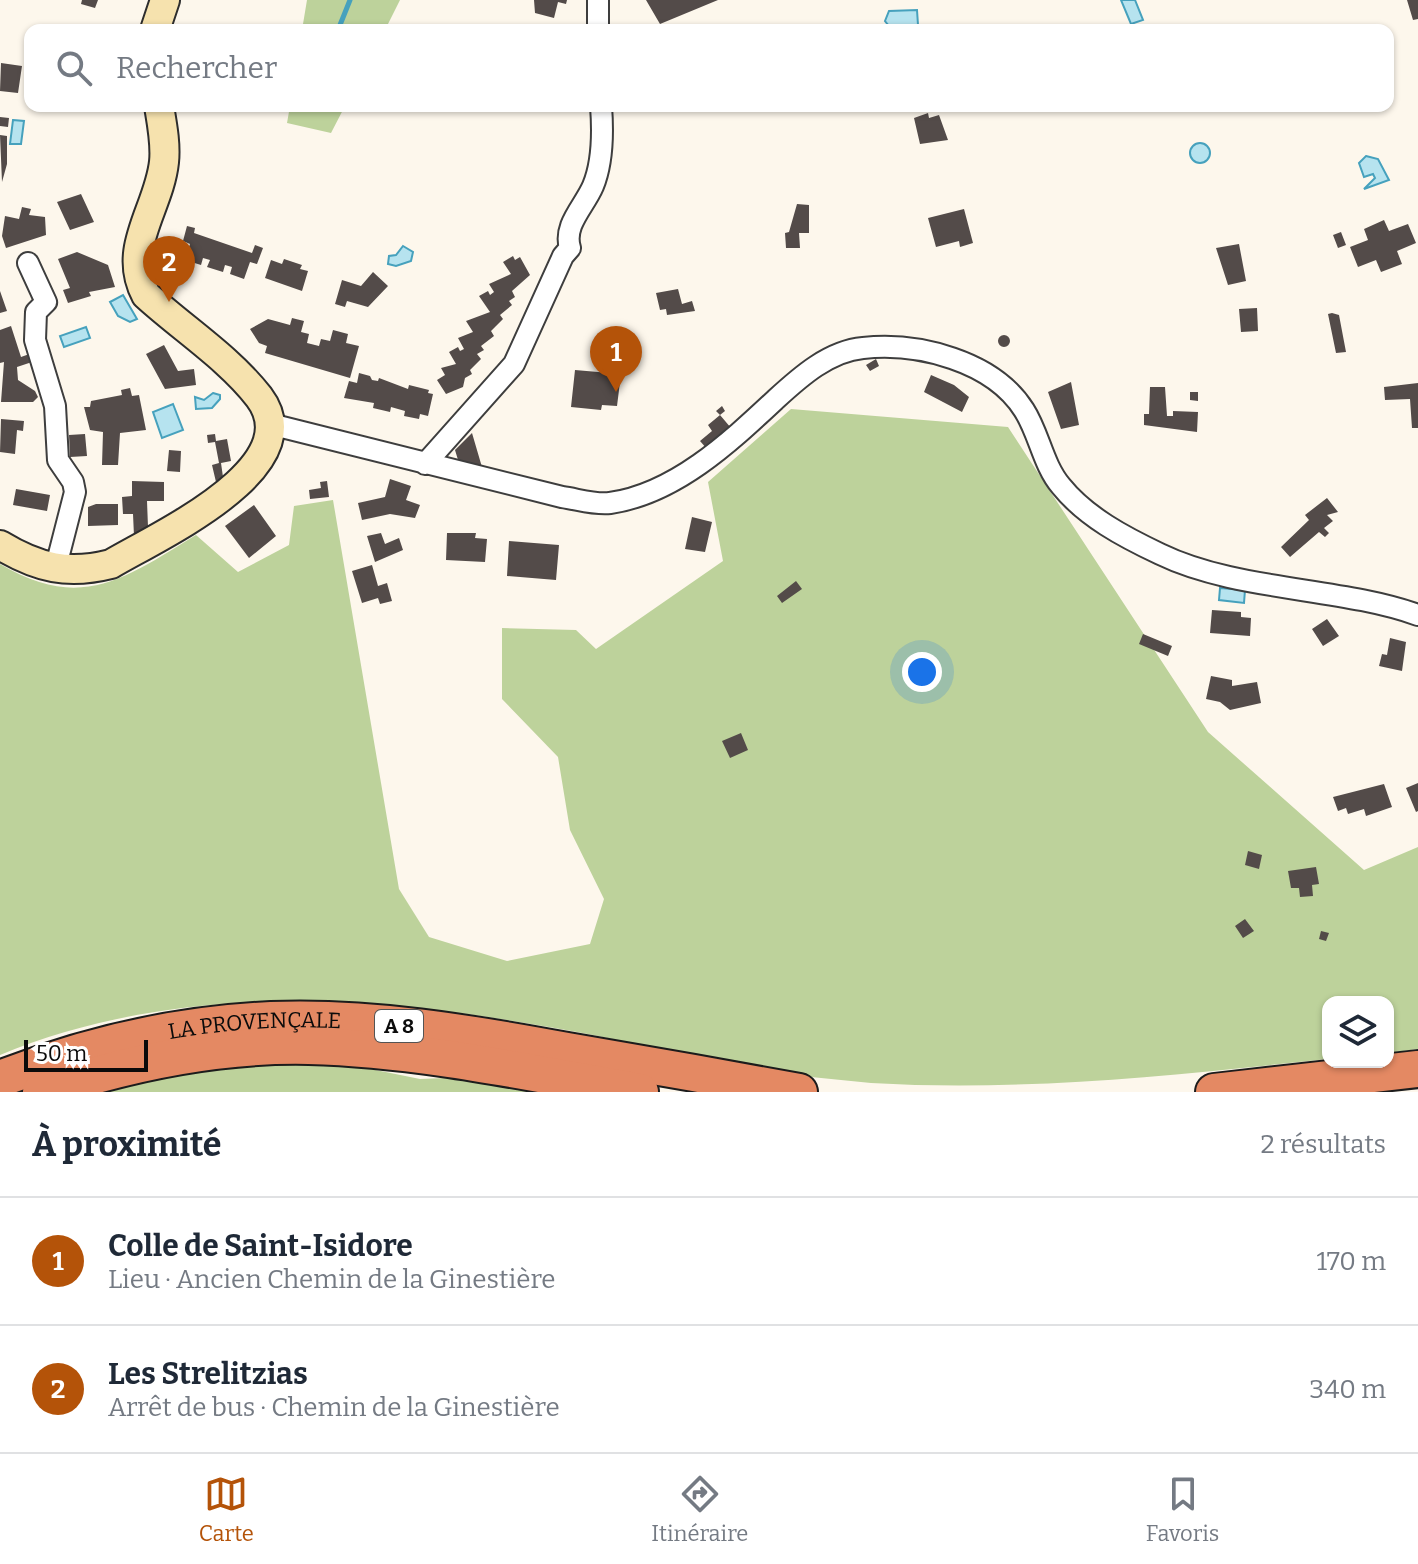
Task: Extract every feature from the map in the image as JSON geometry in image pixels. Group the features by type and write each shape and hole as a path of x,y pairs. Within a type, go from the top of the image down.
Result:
{"highway":[{"name":"LA PROVENÇALE","path":"0,1079 89,1048 145,1035 233,1023 306,1020 366,1023 490,1038 799,1092"},
{"name":"LA PROVENÇALE","path":"41,1092 174,1057 263,1047 308,1046 414,1053 640,1092"},
{"path":"1214,1092 1418,1069"}],"street":[{"path":"157,24 165,0"},
{"path":"598,0 598,24"},
{"path":"0,545 30,562 55,570 91,569 111,564 187,519 258,465 265,454 270,424 260,399 245,381 155,303 140,283 136,255 164,162 160,112"},
{"path":"425,464 514,364 563,256 570,248 567,239 570,226 594,185 603,137 601,112"},
{"path":"28,263 46,302 36,312 35,340 55,406 58,460 73,482 75,492 55,570"},
{"path":"270,424 562,497 608,503 660,489 734,439 810,368 859,348 905,346 941,355 998,380 1024,409 1058,482 1076,503 1108,526 1163,556 1239,578 1418,615"}],"green space":[{"path":"307,0 400,0 388,24 303,24"},
{"path":"289,112 342,112 331,133 287,123"},
{"path":"791,409 1008,427 1208,732 1364,870 1418,847 1418,1049 1394,1052 1394,996 1322,996 1322,1060 1043,1084 871,1083 795,1075 712,1062 524,1023 373,1004 221,1004 146,1013 72,1030 0,1055 0,564 55,586 79,588 124,576 196,535 238,572 289,545 294,506 333,500 399,889 429,937 507,961 590,944 604,899 570,830 558,757 502,699 502,628 576,630 596,649 723,561 708,482"},
{"path":"274,1061 356,1066 420,1079 469,1077 560,1092 94,1092 191,1072"}],"water":[{"path":"1121,0 1135,0 1143,20 1131,24"},
{"path":"917,10 918,24 887,24 885,21 889,11"},
{"path":"13,120 24,121 21,144 10,144"},
{"path":"1200,143 1207,146 1210,153 1207,160 1200,163 1193,160 1190,153 1193,146"},
{"path":"1366,156 1378,159 1389,180 1364,189 1375,178 1373,174 1364,177 1359,163"},
{"path":"403,246 413,252 411,261 396,266 388,264 389,256 396,255"},
{"path":"123,295 137,319 130,322 118,316 110,302"},
{"path":"86,327 90,338 64,347 60,336"},
{"path":"213,393 220,395 220,399 212,408 196,409 195,397 204,400"},
{"path":"173,404 183,430 162,438 153,412"},
{"path":"1220,588 1245,590 1244,603 1219,600"}],"building":[{"path":"82,0 98,0 95,8 81,4"},
{"path":"534,0 567,0 566,4 558,2 554,18 535,13"},
{"path":"646,0 718,0 660,24"},
{"path":"1407,0 1418,0 1418,19 1413,20"},
{"path":"1,63 22,66 18,93 0,91"},
{"path":"928,113 929,118 939,115 948,140 920,144 914,118"},
{"path":"0,117 9,118 8,127 0,126"},
{"path":"0,135 7,136 7,164 2,182"},
{"path":"81,194 94,222 70,230 57,202"},
{"path":"797,204 809,205 809,233 799,233 800,248 786,248 785,233 789,232"},
{"path":"22,207 31,209 29,215 45,217 46,235 6,248 2,236 5,216 19,219"},
{"path":"964,209 973,243 960,247 959,241 936,247 928,218"},
{"path":"1384,220 1389,231 1408,224 1416,243 1397,251 1402,264 1381,272 1376,260 1358,267 1350,247 1368,240 1364,229"},
{"path":"187,226 195,228 194,233 252,253 255,245 263,248 257,264 250,262 244,279 230,274 232,267 225,265 223,272 207,267 210,260 203,258 201,265 185,260 190,244 183,241"},
{"path":"1341,232 1346,245 1338,248 1333,235"},
{"path":"1239,244 1246,281 1228,285 1216,248"},
{"path":"77,252 108,265 115,287 89,292 91,296 68,303 63,290 70,288 58,259"},
{"path":"513,256 515,260 520,257 530,275 512,291 515,297 509,301 512,305 500,315 503,319 491,331 494,336 481,346 484,350 477,354 481,359 470,370 472,374 465,378 463,387 446,394 437,380 445,375 441,368 456,364 449,352 458,347 460,351 464,349 458,338 473,332 466,321 490,312 479,296 488,291 490,295 494,292 489,284 511,274 503,262"},
{"path":"284,259 302,265 300,269 308,271 302,291 265,278 271,260 282,264"},
{"path":"373,272 388,286 368,307 347,301 345,307 335,304 342,280 361,286"},
{"path":"678,289 682,304 692,301 695,311 667,315 666,309 660,310 656,293"},
{"path":"0,291 7,311 0,313"},
{"path":"1257,308 1258,331 1241,332 1239,309"},
{"path":"1328,314 1339,315 1346,352 1336,353"},
{"path":"292,318 304,321 301,332 309,334 307,343 319,346 321,339 330,341 333,330 348,334 346,343 359,346 350,378 265,353 267,346 259,343 250,329 268,319 290,325"},
{"path":"11,326 21,357 35,352 32,362 17,367 18,380 35,391 38,397 33,402 1,402 4,362 0,363 0,330"},
{"path":"1004,335 1010,341 1004,347 998,341"},
{"path":"164,345 178,371 194,369 196,385 165,389 146,354"},
{"path":"876,359 879,366 870,371 866,365"},
{"path":"575,370 621,374 617,406 602,405 601,410 571,407"},
{"path":"359,373 370,376 372,380 378,381 379,378 408,389 409,385 429,390 428,393 433,394 428,416 420,414 419,419 404,416 405,411 391,407 390,412 373,408 374,403 344,398 349,381 357,383"},
{"path":"931,375 954,385 969,397 962,412 924,392"},
{"path":"1071,382 1079,425 1061,429 1048,392"},
{"path":"1418,383 1418,428 1412,428 1410,399 1385,400 1384,387"},
{"path":"1150,387 1165,387 1167,416 1173,416 1173,411 1198,412 1197,432 1144,425 1144,414 1149,414"},
{"path":"130,388 132,396 139,395 146,430 120,433 118,465 102,465 103,432 90,430 84,407 90,407 91,401 122,395 121,390"},
{"path":"1190,392 1198,392 1198,401 1190,400"},
{"path":"722,406 725,411 720,415 716,411"},
{"path":"720,415 731,428 707,449 700,441 712,431 708,425"},
{"path":"1,419 24,421 23,431 17,430 15,454 0,452"},
{"path":"472,433 484,474 462,473 455,450"},
{"path":"85,434 87,456 70,457 69,435"},
{"path":"215,434 216,441 227,439 231,461 221,463 223,477 216,482 212,465 219,463 215,442 208,443 207,435"},
{"path":"169,450 181,451 180,472 167,471"},
{"path":"390,479 411,486 406,500 420,505 415,518 390,514 362,520 358,503 385,497"},
{"path":"132,481 164,482 164,501 147,501 148,527 134,536 133,514 123,514 122,497 132,496"},
{"path":"327,481 329,497 310,499 309,490 321,488 320,482"},
{"path":"16,489 50,495 47,511 13,505"},
{"path":"1327,498 1338,512 1327,515 1333,521 1324,528 1329,533 1325,537 1319,532 1290,557 1281,547 1309,520 1305,515"},
{"path":"118,504 118,525 88,526 88,507"},
{"path":"254,505 276,536 249,558 225,526"},
{"path":"692,517 712,522 705,552 685,549"},
{"path":"381,533 385,544 399,538 403,550 375,562 367,536"},
{"path":"447,533 476,533 475,538 487,539 485,562 446,560"},
{"path":"509,541 559,545 556,580 507,576"},
{"path":"372,565 378,586 387,583 392,601 380,604 378,598 362,603 352,571"},
{"path":"796,581 802,589 782,603 777,596"},
{"path":"1212,610 1241,612 1241,617 1251,618 1250,636 1210,633"},
{"path":"1327,619 1339,636 1323,646 1312,629"},
{"path":"1143,634 1172,646 1168,656 1139,644"},
{"path":"1390,638 1406,642 1402,671 1379,666 1382,654 1387,655"},
{"path":"1211,676 1232,680 1232,686 1257,682 1261,703 1230,710 1220,702 1206,699"},
{"path":"741,733 748,750 730,758 722,741"},
{"path":"1418,783 1418,811 1416,812 1406,788"},
{"path":"1384,784 1392,807 1366,816 1364,809 1348,814 1346,808 1338,811 1333,797"},
{"path":"1248,851 1262,855 1259,869 1245,865"},
{"path":"1316,867 1319,884 1312,885 1313,896 1300,897 1299,888 1291,888 1288,871"},
{"path":"1245,919 1254,931 1243,938 1235,926"},
{"path":"1321,931 1329,933 1326,941 1319,939"}],"waterway":[{"path":"340,24 350,0"}],"place":[{"name":"Les Strelitzias","path":"169,302"},
{"name":"Colle de Saint-Isidore","path":"616,392"}]}
